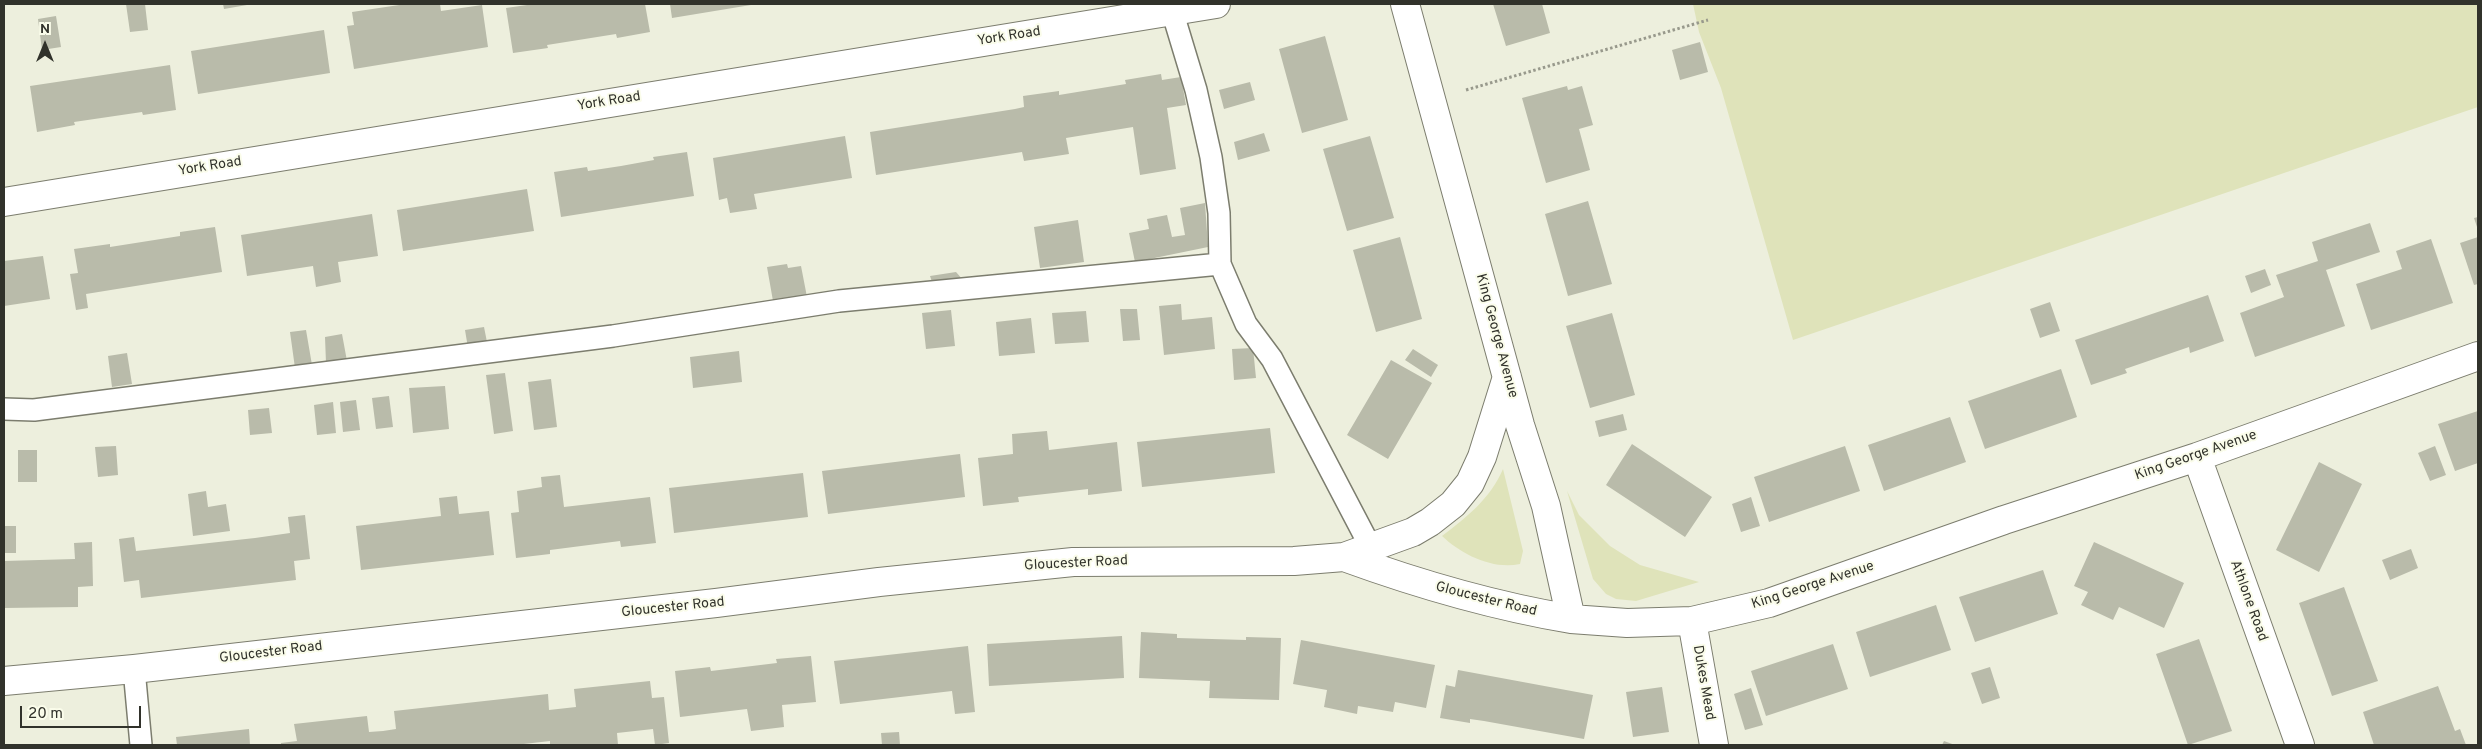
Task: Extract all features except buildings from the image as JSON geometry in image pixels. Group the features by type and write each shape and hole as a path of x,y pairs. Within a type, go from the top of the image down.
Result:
{"street":[{"name":"York Road","path":"4,202 1171,7 1216,4"},
{"name":"King George Avenue","path":"1405,4 1507,377 1546,506 1571,620 1627,623 1692,621 1769,603 2004,520 2197,457 2478,356"},
{"name":"Gloucester Road","path":"4,681 134,669 716,603 879,582 1073,562 1294,561 1344,557 1413,532 1430,522 1452,504 1470,483 1482,457 1507,377"},
{"name":"Athlone Road","path":"2197,457 2300,745"},
{"name":"Gloucester Road","path":"1344,557 1411,580 1522,611 1571,620"},
{"name":"Dukes Mead","path":"1692,621 1714,745"}],"lane":[{"path":"1171,7 1196,90 1211,157 1219,213 1220,264 1246,324 1272,359 1371,548"},
{"path":"4,409 34,410 306,377 613,336 839,301 1220,264"},
{"path":"134,669 141,745"}],"path":[{"path":"1432,100 1708,20"}],"green space":[{"path":"1693,4 2478,4 2478,107 1793,340 1721,88 1699,32"},
{"path":"1503,469 1523,551 1520,564 1499,565 1488,563 1458,549 1442,536 1477,507 1492,489"},
{"path":"1567,491 1579,515 1610,546 1640,565 1699,582 1636,601 1616,599 1606,594 1593,579"}]}
